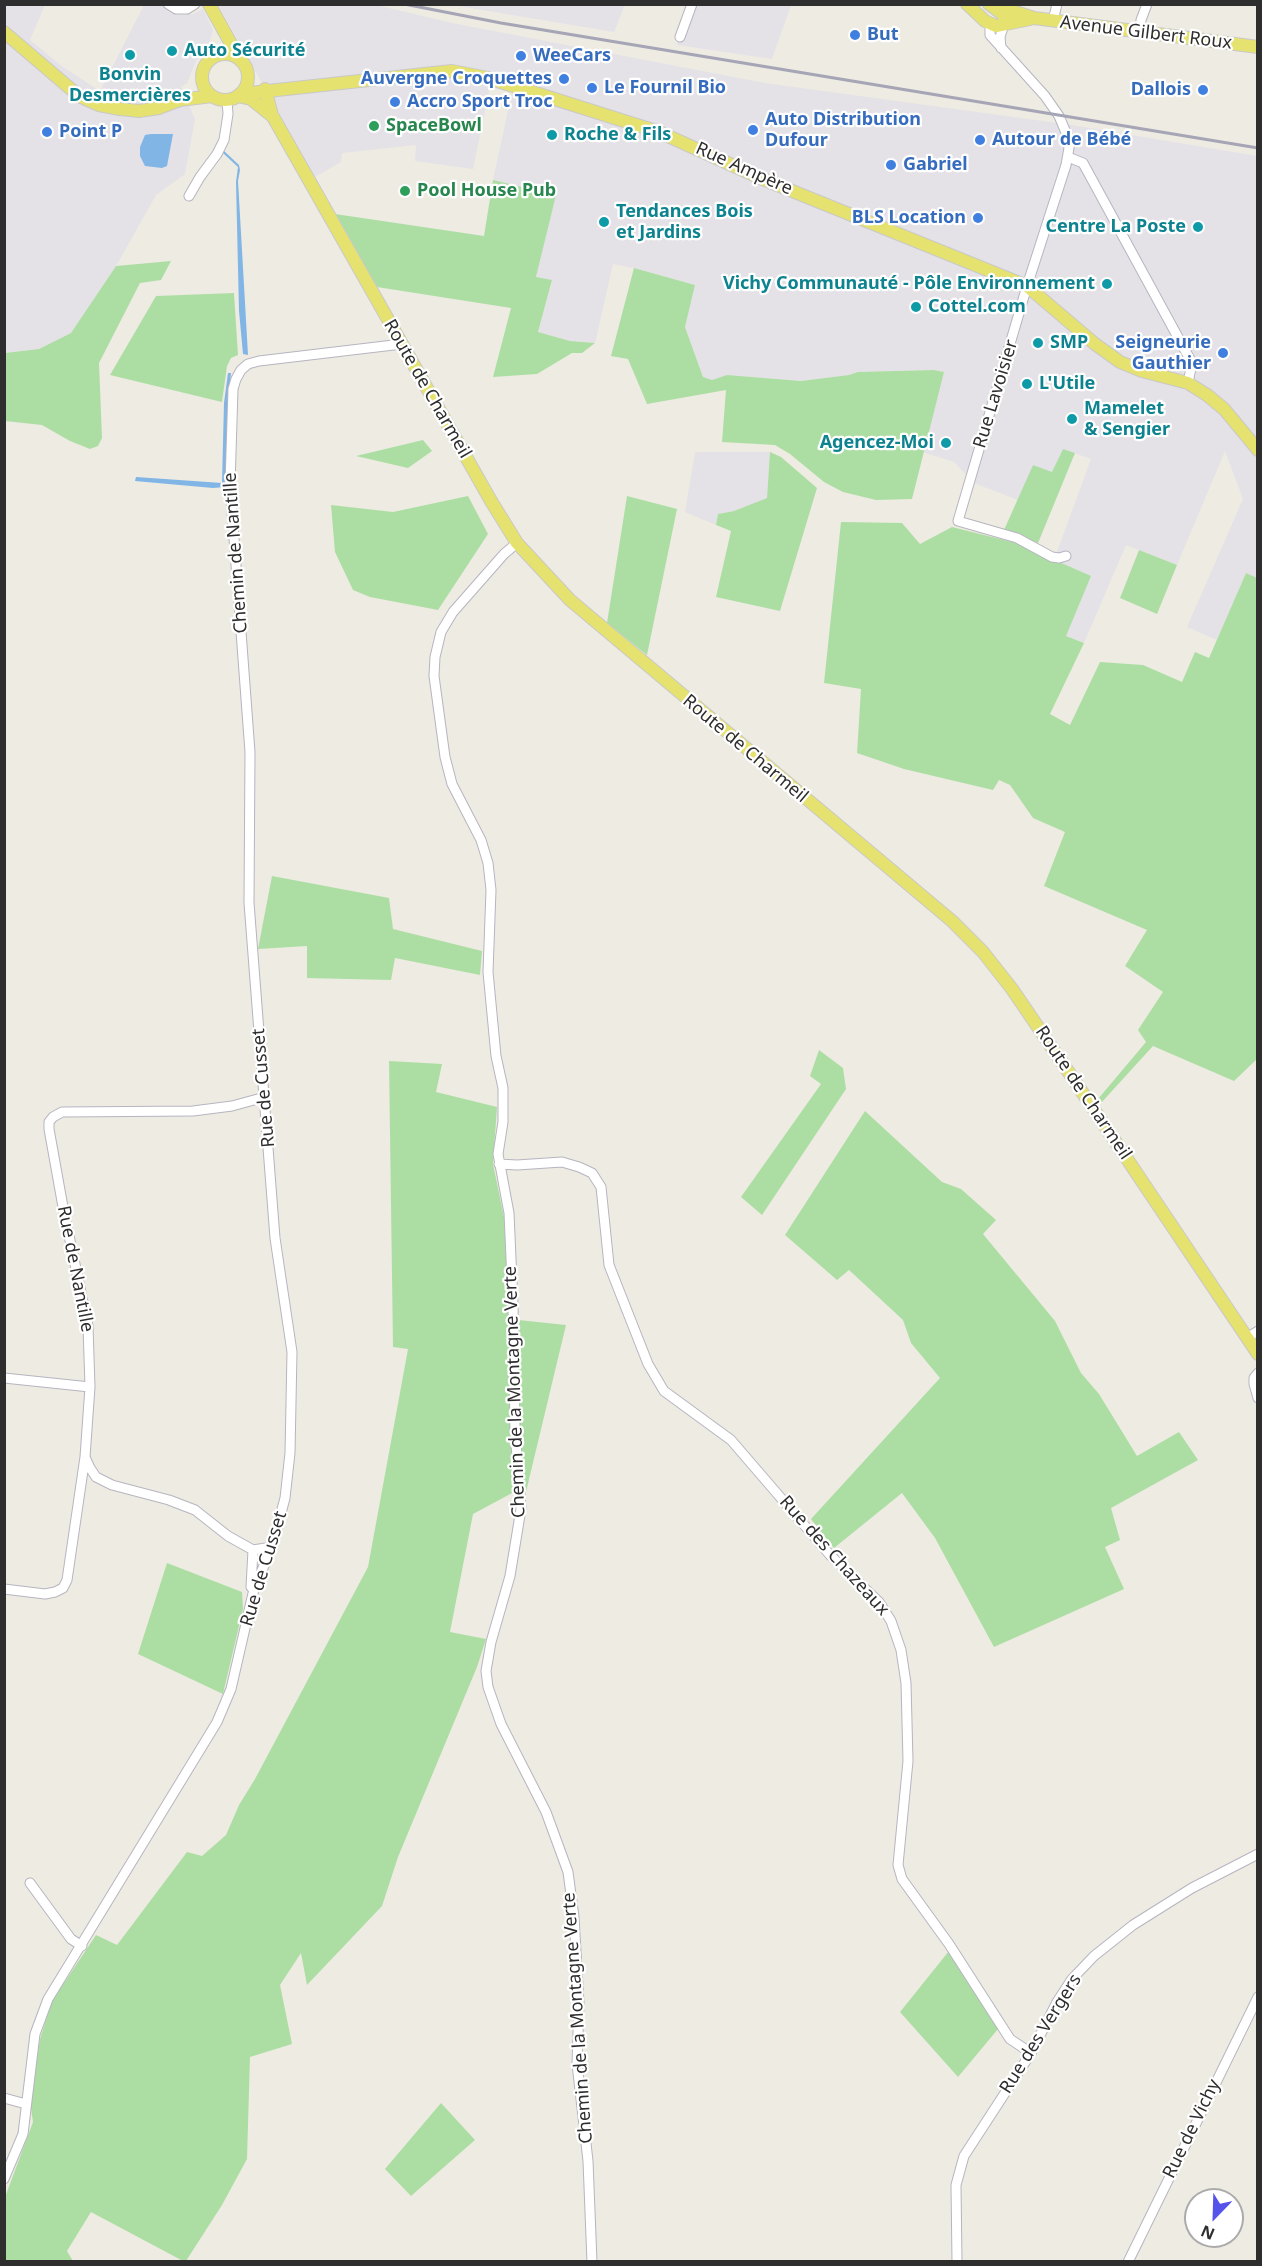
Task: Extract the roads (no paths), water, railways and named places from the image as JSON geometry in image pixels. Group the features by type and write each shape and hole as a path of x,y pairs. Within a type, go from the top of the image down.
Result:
{"main road":[{"path":"967,4 995,20"},
{"path":"211,8 219,31 216,56"},
{"path":"180,99 235,96 247,82 247,75 240,60 211,8"},
{"name":"Avenue Gilbert Roux","path":"995,20 1034,18 1257,47"},
{"path":"4,32 78,96 99,105 139,111 159,108 180,99 202,80"},
{"path":"212,96 202,80 205,65 216,56 228,54 240,60"},
{"name":"Rue Ampère","path":"235,96 265,89 286,89 407,74 452,71 488,78 659,132 765,180 1027,286 1095,344 1120,362 1142,371 1188,383 1207,395 1224,409 1257,450"},
{"path":"247,75 265,89"},
{"name":"Route de Charmeil","path":"265,89 272,116 491,501 518,543 570,600 945,915 983,952 1012,988 1257,1354"},
{"path":"272,116 278,94 286,89"},
{"name":"Route de Charmeil","path":"235,96 250,99 272,116"}],"street":[{"path":"168,4 176,9 187,9 195,4"},
{"path":"680,37 692,4"},
{"path":"1053,21 1057,4"},
{"path":"1140,32 1141,20 1147,4"},
{"path":"995,20 1001,48"},
{"path":"995,20 1001,48 1045,96 1059,117 1070,142 1068,157 1083,163 1192,363 1188,383"},
{"path":"189,196 218,154 224,140 228,114 235,96"},
{"name":"Rue Lavoisier","path":"1066,556 1052,557 1017,538 958,521 1027,286 1068,157"},
{"name":"Chemin de Nantille","path":"249,903 250,752 230,485 233,389 236,379 248,364 259,360 402,344"},
{"name":"Chemin de la Montagne Verte","path":"518,543 504,554 453,612 441,632 435,657 434,676 445,757 452,784 481,840 488,863 491,890 488,972 496,1056 503,1088 503,1122 498,1154 509,1213 515,1431 521,1509 510,1576 491,1642 486,1671 488,1687 501,1724 546,1812 568,1872 579,2003 577,2064 588,2161 591,2262"},
{"name":"Rue de Cusset","path":"4,2180 23,2134 35,2034 48,1999 217,1722 231,1689 254,1589 272,1546 285,1498 290,1453 292,1352 275,1238 249,903"},
{"name":"Rue de Nantille","path":"96,1477 86,1457 90,1387 88,1326 63,1207 49,1129 50,1122 53,1117 62,1112 193,1111 232,1106 265,1097"},
{"name":"Rue des Chazeaux","path":"499,1164 562,1162 592,1173 601,1187 609,1265 648,1364 664,1391 731,1440 830,1555 879,1602 891,1621 901,1650 906,1683 908,1761 898,1865 902,1879 949,1944 1010,2039 1031,2053"},
{"path":"1247,1338 1257,1330"},
{"path":"1257,1374 1254,1384 1257,1398"},
{"path":"4,1378 90,1387"},
{"path":"4,1589 45,1594 63,1588 67,1580 86,1457"},
{"path":"80,1489 86,1482 96,1477 112,1485 169,1500 195,1510 228,1536 253,1550 272,1546"},
{"path":"253,1550 251,1587 254,1589"},
{"name":"Rue des Vergers","path":"957,2262 956,2185 964,2156 1031,2053 1057,2002 1072,1979 1094,1956 1133,1925 1192,1888 1257,1854"},
{"path":"30,1883 72,1939 82,1946"},
{"name":"Rue de Vichy","path":"1128,2262 1257,1997"},
{"path":"4,2098 26,2104"}],"water":[{"path":"173,134 167,166 162,168 145,166 140,156 140,147 145,135"},
{"path":"224,151 239,165 240,170 238,181 248,355 243,354 239,311 236,182 238,167 223,153"},
{"path":"228,373 231,373 228,402 227,484 225,487 135,481 136,477 222,483 224,403"}],"railway":[{"path":"404,4 501,23 1258,148"}],"place":[{"name":"But","path":"855,35"},
{"name":"Auto Sécurité","path":"172,51"},
{"name":"Bonvin Desmercières","path":"130,55"},
{"name":"WeeCars","path":"521,56"},
{"name":"Auvergne Croquettes","path":"564,79"},
{"name":"Le Fournil Bio","path":"592,88"},
{"name":"Dallois","path":"1203,90"},
{"name":"Accro Sport Troc","path":"395,102"},
{"name":"SpaceBowl","path":"374,126"},
{"name":"Auto Distribution Dufour","path":"753,130"},
{"name":"Point P","path":"47,132"},
{"name":"Roche & Fils","path":"552,135"},
{"name":"Autour de Bébé","path":"980,140"},
{"name":"Gabriel","path":"891,165"},
{"name":"Pool House Pub","path":"405,191"},
{"name":"BLS Location","path":"978,218"},
{"name":"Tendances Bois et Jardins","path":"604,222"},
{"name":"Centre La Poste","path":"1198,227"},
{"name":"Vichy Communauté - Pôle Environnement","path":"1107,284"},
{"name":"Cottel.com","path":"916,307"},
{"name":"SMP","path":"1038,343"},
{"name":"Seigneurie Gauthier","path":"1223,353"},
{"name":"L'Utile","path":"1027,384"},
{"name":"Mamelet & Sengier","path":"1072,419"},
{"name":"Agencez-Moi","path":"946,443"}]}
